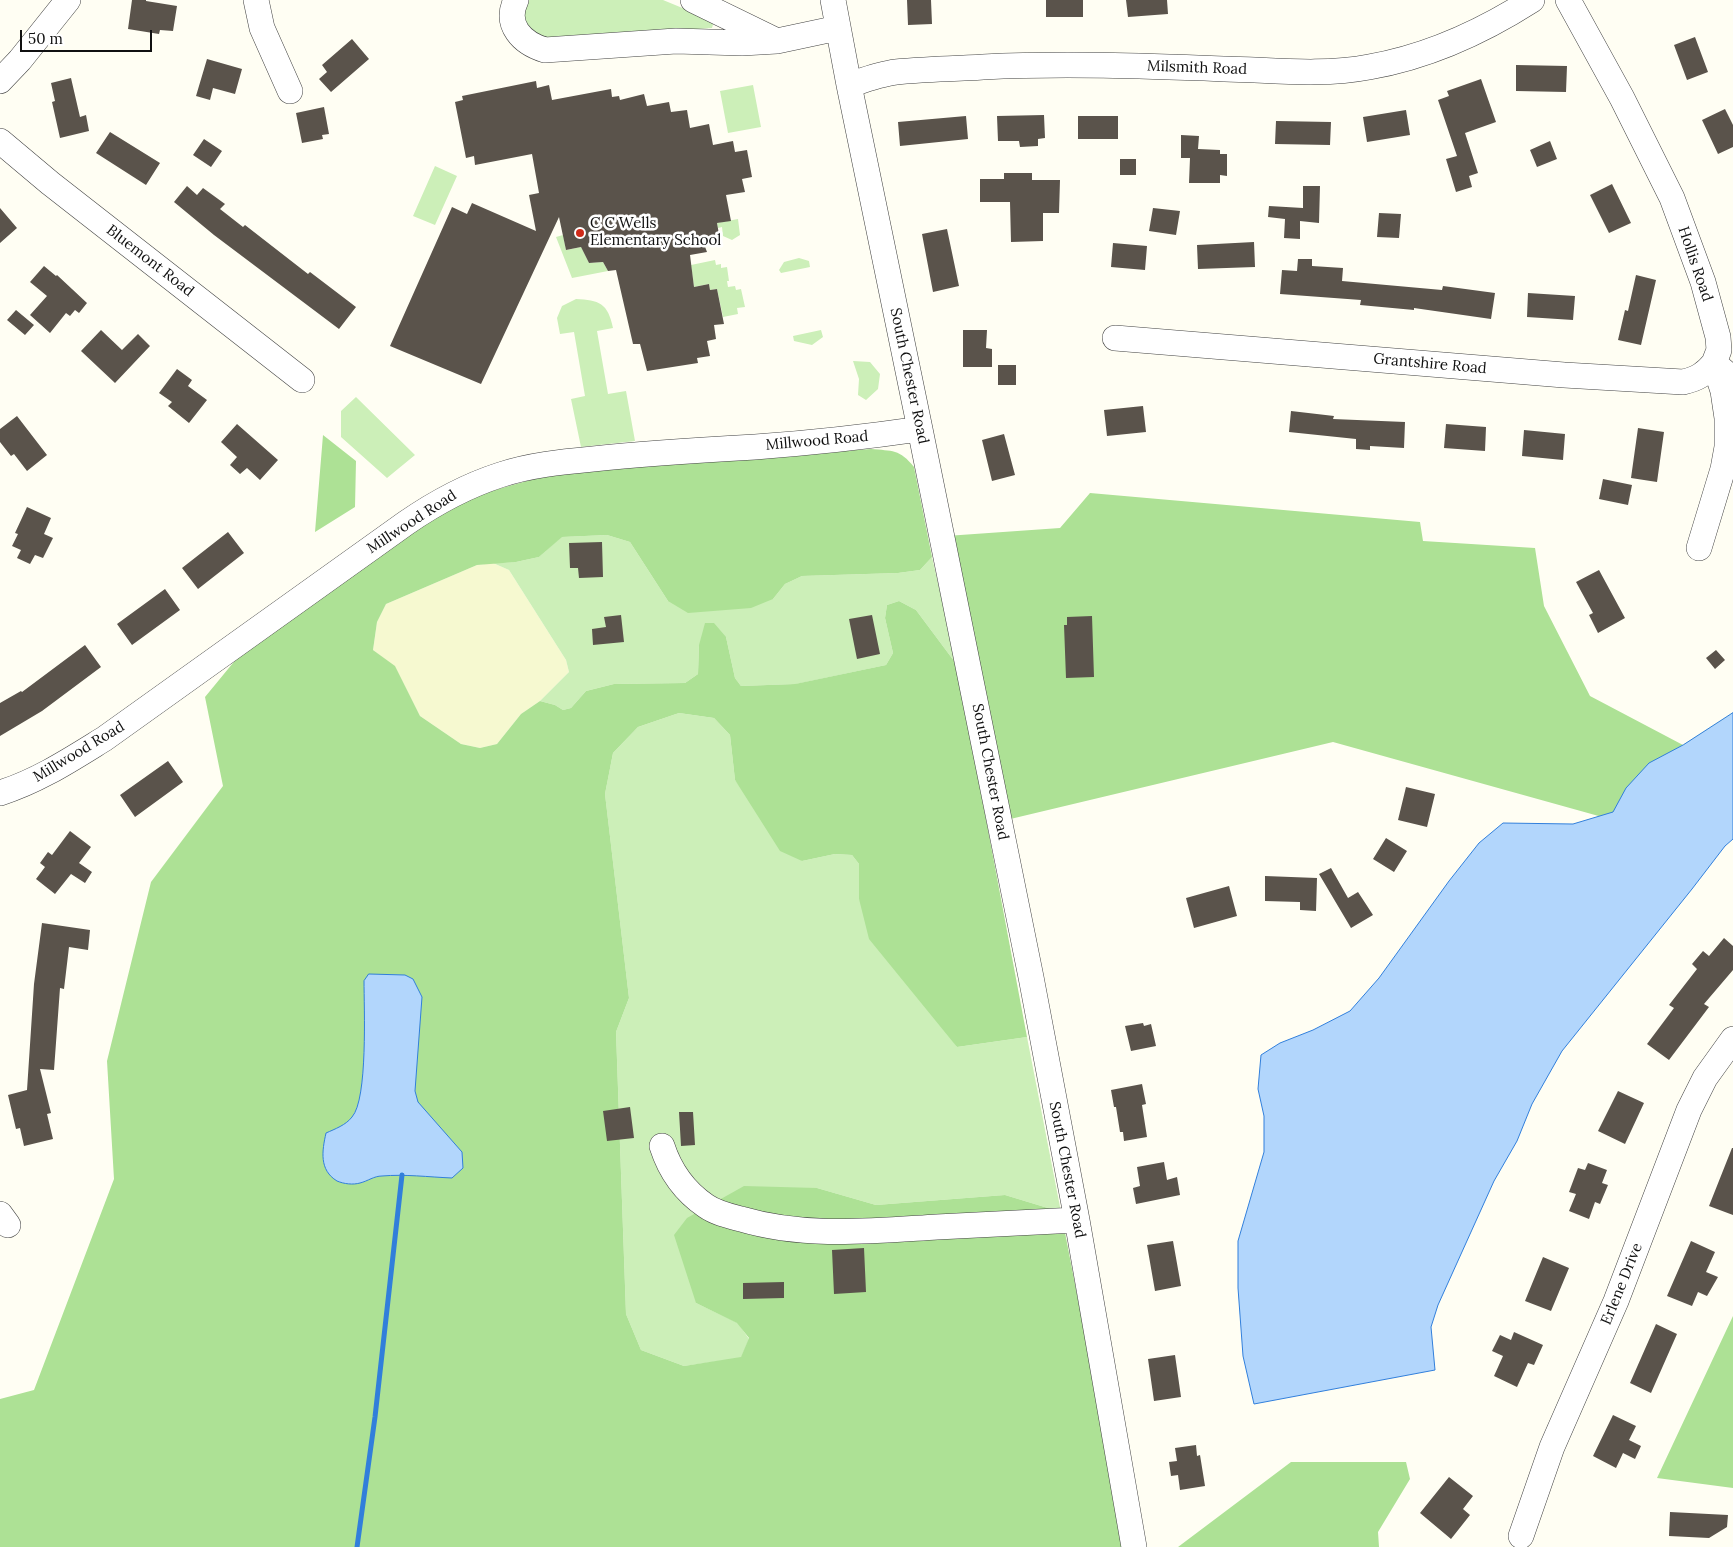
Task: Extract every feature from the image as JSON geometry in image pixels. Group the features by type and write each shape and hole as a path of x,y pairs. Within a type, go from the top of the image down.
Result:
{"street":[{"path":"0,81 20,60 68,0"},
{"path":"256,0 262,28 290,91"},
{"path":"516,0 513,17 516,28 523,39 533,46 545,50 676,41 742,43 776,41 838,28"},
{"path":"693,0 776,41"},
{"name":"South Chester Road","path":"833,0 1031,977 1134,1547"},
{"name":"Milsmith Road","path":"849,85 896,72 1023,65 1123,65 1289,71 1332,71 1366,68 1392,63 1436,49 1470,35 1532,0"},
{"name":"Hollis Road","path":"1568,0 1622,98 1672,198 1703,282 1718,337 1719,350 1714,363 1727,418 1727,447 1724,469 1699,548"},
{"name":"Bluemont Road","path":"0,141 50,183 302,380"},
{"name":"Grantshire Road","path":"1115,338 1564,375 1683,382 1696,379 1707,372 1714,363"},
{"path":"1714,363 1733,379"},
{"name":"Millwood Road","path":"0,793 22,786 57,768 104,739 411,520 433,505 465,488 527,467 559,462 647,453 755,447 847,439 920,429"},
{"name":"Erlene Drive","path":"1521,1536 1552,1448 1616,1301 1689,1110 1705,1078 1733,1039"},
{"path":"662,1146 673,1172 688,1192 707,1206 726,1215 768,1225 822,1232 1076,1220"}],"green space":[{"path":"528,0 663,0 714,21 712,28 539,40 520,25"},
{"path":"753,85 761,127 728,133 720,91"},
{"path":"435,166 457,176 435,225 413,216"},
{"path":"738,219 740,235 732,240 723,236 722,227 718,228 717,223"},
{"path":"563,235 566,250 581,247 589,263 603,262 608,271 572,278 556,237"},
{"path":"799,258 809,261 810,267 781,273 779,270 784,262"},
{"path":"715,260 716,265 721,264 721,268 727,267 728,287 735,286 736,290 741,289 745,307 737,308 738,314 723,317 717,289 710,290 709,284 694,287 691,265"},
{"path":"576,299 591,300 601,304 611,320 613,328 597,331 608,394 626,391 635,441 581,447 571,399 585,396 574,332 560,334 557,318 562,306"},
{"path":"821,330 823,337 812,345 794,341 793,336"},
{"path":"853,361 870,362 880,374 878,389 866,400 858,395 859,379"},
{"path":"356,397 415,455 387,478 341,437 341,411"},
{"path":"323,435 356,461 355,507 315,532"},
{"path":"871,449 900,454 914,467 932,557 920,570 898,573 802,576 785,584 773,599 751,608 688,613 668,601 630,542 607,535 562,537 539,557 516,562 477,565 386,604 377,622 373,650 395,666 420,716 461,744 480,748 497,744 521,714 540,701 555,705 563,710 571,708 586,691 614,684 685,683 698,674 699,645 705,623 714,623 726,637 735,678 741,686 795,684 886,665 893,653 885,618 887,605 899,601 916,610 957,665 1027,1037 957,1047 869,939 859,899 859,864 852,855 835,854 802,861 780,851 735,780 730,735 714,718 679,713 638,727 613,753 605,794 629,998 616,1032 626,1314 641,1350 684,1366 741,1357 749,1338 737,1323 696,1303 674,1235 687,1218 744,1186 817,1188 876,1205 1005,1195 1061,1212 1126,1547 0,1547 0,1399 34,1390 114,1179 107,1061 151,882 223,786 205,697 242,652 438,514 484,493 534,479 587,469"},
{"path":"1090,493 1420,522 1423,541 1535,548 1544,606 1590,696 1683,745 1733,713 1613,820 1333,742 1002,821 946,536 1060,528"},
{"path":"607,535 630,542 668,601 773,599 785,584 802,576 898,573 920,570 932,557 957,665 916,610 899,601 887,605 885,618 893,653 886,665 796,684 741,686 735,678 726,637 699,645 698,674 685,683 614,684 586,691 571,708 563,710 555,705 540,701 569,672 566,660 509,570 493,563 516,562 539,557 561,537"},
{"path":"493,563 509,570 566,660 569,672 540,701 521,714 497,744 480,748 461,744 420,716 395,667 373,650 377,622 386,604 477,565"},
{"path":"679,713 714,718 730,735 735,780 802,861 835,854 852,855 859,864 859,899 957,1047 1027,1037 1061,1212 1005,1195 876,1205 817,1188 696,1303 738,1323 749,1339 741,1358 684,1366 641,1350 626,1314 616,1032 629,998 605,794 613,753 638,727"},
{"path":"1733,1316 1733,1488 1657,1478"},
{"path":"1291,1462 1406,1462 1410,1479 1378,1532 1379,1547 1178,1547"}],"water":[{"path":"1733,713 1733,839 1725,846 1562,1051 1532,1104 1517,1141 1494,1181 1438,1305 1431,1327 1435,1370 1254,1404 1243,1356 1238,1288 1238,1241 1264,1152 1264,1116 1258,1089 1261,1055 1280,1043 1313,1030 1350,1011 1379,978 1479,843 1503,823 1573,824 1613,812 1626,788 1649,763 1683,745"},
{"path":"369,974 405,975 413,979 422,997 415,1091 418,1102 462,1152 463,1168 452,1178 391,1175 348,1184 337,1181 327,1171 323,1160 326,1133 344,1125 350,1120 357,1107 361,1092 364,1052 364,981"}],"building":[{"path":"132,0 146,0 177,6 173,31 160,30 159,34 128,29"},
{"path":"907,0 931,0 932,24 908,25"},
{"path":"1046,0 1083,0 1083,17 1046,17"},
{"path":"1126,0 1167,0 1168,14 1128,17"},
{"path":"1695,37 1708,72 1687,80 1674,45"},
{"path":"352,39 369,59 331,92 319,79 327,72 322,65"},
{"path":"207,59 242,69 235,94 213,88 210,100 196,96"},
{"path":"1516,65 1567,66 1566,92 1516,91"},
{"path":"71,78 80,117 86,115 89,131 60,138 52,102 55,101 51,83"},
{"path":"1481,79 1496,122 1465,133 1478,173 1469,176 1472,187 1456,192 1446,159 1457,156 1438,100 1449,96 1447,91"},
{"name":"C C Wells Elementary School","path":"536,81 537,88 549,85 552,100 611,89 612,97 619,96 620,100 644,94 647,106 669,102 671,112 687,110 690,128 709,124 713,145 733,141 735,152 747,150 752,177 742,179 745,192 726,195 731,221 717,223 720,240 704,244 707,252 690,255 694,287 709,284 710,290 717,289 724,324 714,325 716,339 707,341 710,356 697,358 698,363 647,371 640,344 633,344 616,270 608,271 603,262 589,263 581,247 566,250 559,217 481,384 390,346 452,207 467,214 472,203 536,231 529,195 539,193 532,154 475,165 474,156 466,158 455,102 463,100 462,96"},
{"path":"324,107 329,134 322,135 323,139 302,143 296,113"},
{"path":"1725,109 1733,125 1733,147 1718,154 1702,120"},
{"path":"1406,110 1410,135 1367,142 1363,117"},
{"path":"1044,115 1045,138 1038,139 1038,146 1020,147 1019,141 998,141 997,116"},
{"path":"966,116 968,139 900,146 898,122"},
{"path":"1078,116 1118,116 1118,139 1078,139"},
{"path":"1276,121 1331,122 1330,145 1275,144"},
{"path":"110,132 160,163 146,185 96,153"},
{"path":"1181,135 1199,136 1198,149 1220,150 1220,154 1227,154 1227,176 1220,175 1220,183 1189,183 1190,158 1181,158"},
{"path":"204,139 222,151 211,167 193,155"},
{"path":"1550,141 1557,159 1537,167 1530,150"},
{"path":"1120,159 1136,159 1136,175 1120,175"},
{"path":"1004,173 1032,173 1032,180 1060,180 1059,213 1043,213 1043,241 1011,242 1010,202 980,202 980,179 1004,179"},
{"path":"1612,184 1631,223 1609,233 1590,195"},
{"path":"187,186 197,195 203,188 225,204 220,209 243,227 245,225 308,274 310,272 356,307 339,329 214,235 174,202"},
{"path":"1303,186 1320,186 1319,223 1300,221 1300,239 1284,238 1285,219 1268,217 1269,206 1303,208"},
{"path":"0,208 17,228 0,243"},
{"path":"1153,208 1180,211 1176,235 1149,231"},
{"path":"1379,213 1401,214 1399,238 1377,237"},
{"path":"947,229 959,286 933,292 922,234"},
{"path":"1254,242 1255,267 1198,269 1197,245"},
{"path":"1113,243 1147,246 1145,270 1111,267"},
{"path":"1298,259 1312,259 1312,266 1343,268 1342,281 1442,290 1443,286 1495,293 1491,319 1414,308 1414,310 1360,305 1361,300 1280,294 1282,270 1297,271"},
{"path":"44,266 57,275 87,303 79,313 75,310 70,316 66,313 50,333 30,315 47,296 30,282"},
{"path":"1636,275 1656,280 1641,345 1618,340 1625,310 1628,311"},
{"path":"1528,293 1575,296 1573,320 1527,317"},
{"path":"16,310 34,325 25,335 7,320"},
{"path":"101,330 122,350 138,334 150,346 115,383 81,351"},
{"path":"963,330 987,330 986,348 992,349 992,367 963,367"},
{"path":"998,365 1016,365 1016,385 998,385"},
{"path":"177,369 192,380 188,386 207,400 189,423 168,406 172,402 159,393"},
{"path":"1143,406 1146,432 1107,436 1104,410"},
{"path":"1291,411 1334,416 1333,419 1405,422 1404,448 1370,446 1370,450 1356,449 1356,439 1289,432"},
{"path":"17,416 47,455 27,471 14,454 11,456 0,442 0,429"},
{"path":"237,424 278,460 260,480 247,468 240,474 230,465 237,457 221,442"},
{"path":"1446,424 1486,427 1485,451 1444,448"},
{"path":"1638,428 1664,432 1657,482 1631,478"},
{"path":"1524,430 1565,434 1563,460 1522,456"},
{"path":"1004,434 1015,475 992,481 982,440"},
{"path":"1603,479 1632,485 1628,505 1599,499"},
{"path":"27,507 51,518 44,534 53,538 43,558 35,555 30,564 17,558 21,550 12,546 18,534 15,533"},
{"path":"228,532 244,553 198,589 182,568"},
{"path":"602,542 603,577 579,578 578,568 570,568 569,543"},
{"path":"1599,570 1625,618 1598,633 1589,615 1593,613 1576,582"},
{"path":"165,589 180,610 132,645 117,624"},
{"path":"621,615 624,642 593,645 592,629 606,627 604,617"},
{"path":"872,615 880,654 857,659 849,619"},
{"path":"1092,616 1094,677 1066,678 1064,625 1067,625 1067,617"},
{"path":"85,645 101,667 42,711 0,736 0,703 22,692"},
{"path":"1716,650 1725,660 1715,669 1706,658"},
{"path":"168,761 183,782 135,817 120,795"},
{"path":"1406,787 1435,794 1427,827 1398,820"},
{"path":"70,831 91,847 79,863 92,872 85,883 71,874 55,894 36,879 45,867 40,863 48,852 52,855"},
{"path":"1386,838 1407,851 1394,872 1373,859"},
{"path":"1331,868 1348,898 1358,892 1373,915 1351,928 1319,874"},
{"path":"1265,876 1317,878 1316,911 1300,910 1300,902 1265,901"},
{"path":"1229,886 1237,916 1194,928 1186,898"},
{"path":"42,923 90,930 88,950 69,947 64,989 60,988 54,1070 40,1069 51,1113 47,1114 53,1139 24,1146 20,1128 16,1129 8,1095 27,1090 34,984"},
{"path":"1724,938 1733,946 1733,970 1704,1004 1709,1007 1669,1060 1647,1044 1674,1008 1669,1005 1697,969 1692,964 1703,951 1709,956"},
{"path":"1143,1023 1144,1026 1151,1024 1156,1046 1131,1051 1125,1026"},
{"path":"1142,1084 1146,1104 1142,1105 1147,1137 1124,1141 1123,1132 1120,1132 1111,1090"},
{"path":"1618,1091 1644,1103 1625,1144 1598,1131"},
{"path":"630,1107 634,1138 607,1141 603,1111"},
{"path":"679,1112 693,1112 695,1145 681,1146"},
{"path":"1733,1148 1733,1215 1709,1206"},
{"path":"1164,1162 1167,1180 1177,1177 1180,1195 1136,1204 1133,1188 1140,1186 1137,1167"},
{"path":"1588,1163 1607,1170 1602,1183 1608,1185 1600,1204 1595,1202 1589,1219 1569,1211 1576,1194 1569,1192 1578,1168 1585,1170"},
{"path":"1173,1241 1181,1286 1155,1291 1147,1245"},
{"path":"1691,1241 1715,1252 1706,1272 1718,1277 1707,1296 1698,1292 1692,1306 1667,1296"},
{"path":"864,1248 866,1292 834,1294 832,1250"},
{"path":"1543,1257 1569,1268 1551,1311 1525,1301"},
{"path":"784,1282 784,1298 743,1299 743,1283"},
{"path":"1656,1324 1677,1334 1651,1393 1630,1383"},
{"path":"1514,1332 1543,1345 1534,1365 1528,1363 1517,1387 1494,1376 1503,1356 1492,1351 1500,1335 1511,1340"},
{"path":"1175,1355 1181,1397 1154,1401 1148,1359"},
{"path":"1613,1415 1636,1426 1629,1440 1641,1446 1635,1459 1623,1453 1616,1468 1593,1456"},
{"path":"1196,1445 1197,1456 1200,1455 1205,1486 1180,1490 1178,1475 1171,1476 1169,1462 1177,1461 1175,1448"},
{"path":"1449,1477 1473,1496 1463,1509 1470,1515 1451,1539 1420,1513"},
{"path":"1670,1512 1728,1515 1727,1527 1709,1538 1669,1536"}],"waterway":[{"path":"357,1547 375,1417 402,1175"}],"place":[{"name":"C C Wells Elementary School","path":"580,233"}]}
